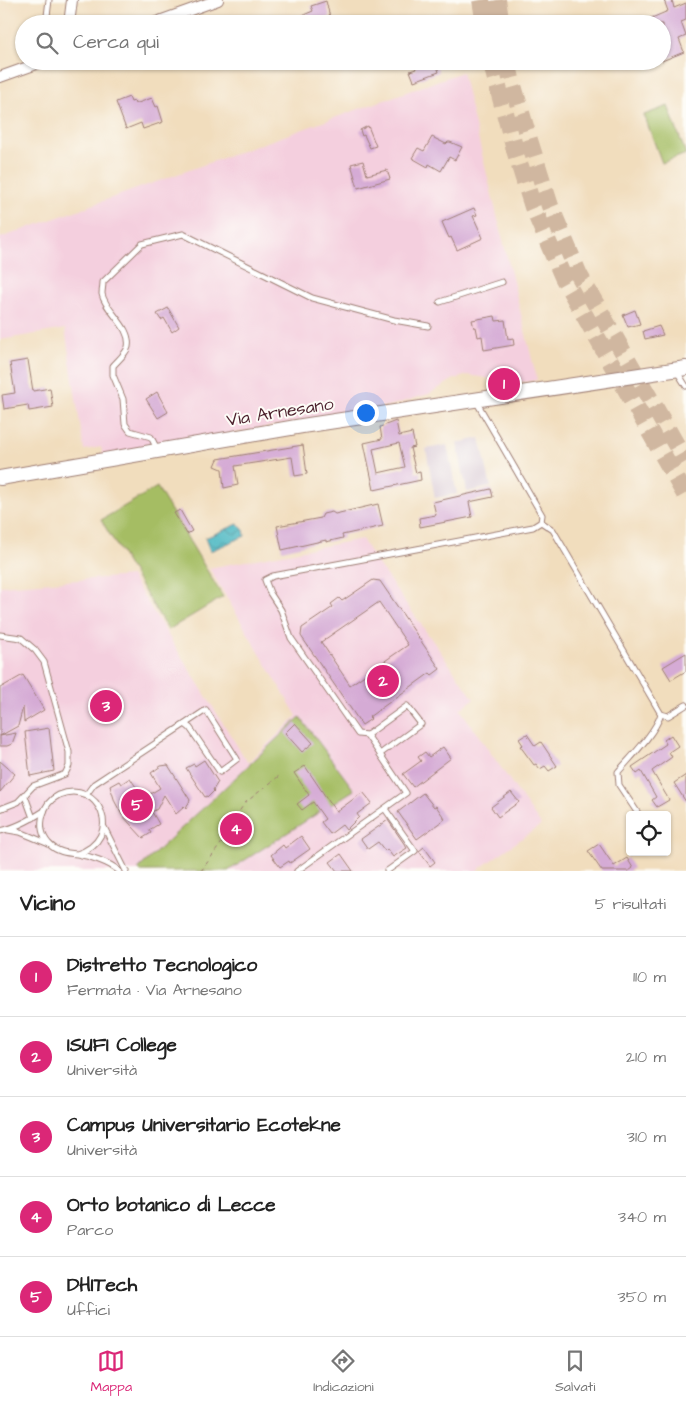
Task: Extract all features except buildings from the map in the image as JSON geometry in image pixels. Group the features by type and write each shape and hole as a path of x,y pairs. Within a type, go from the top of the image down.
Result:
{"main road":[{"name":"Via Arnesano","path":"0,478 302,426 681,369"}],"street":[{"path":"70,15 72,0"},
{"path":"176,15 218,0"},
{"path":"0,77 20,70"}],"lane":[{"path":"47,15 49,0"},
{"path":"158,451 151,437 130,431 125,424 123,399 113,376 113,366 128,347 125,331 105,303 102,293 103,282 142,244 183,234 312,298 394,320 428,326"},
{"path":"440,302 502,282"},
{"path":"681,369 686,386"},
{"path":"380,754 421,724 407,706 367,735 358,734 291,638 281,610 270,593 265,580 273,576 533,527 541,522 542,515 476,400"},
{"path":"541,522 552,530 661,714 668,716 686,705"},
{"path":"0,635 21,638 35,650 44,662 69,752 69,766 65,774 33,786 18,802 0,809"},
{"path":"86,795 94,784 206,710 237,759 220,772 190,728 185,724"},
{"path":"636,811 619,785 618,772 641,746 658,723 661,714"},
{"path":"297,871 406,793 367,735"},
{"path":"49,844 42,828 44,811 49,803 57,796 66,793 76,792 86,795 100,808 104,827 126,871"},
{"path":"24,796 33,818"},
{"path":"385,808 415,851 387,871"},
{"path":"0,831 7,830 44,811"},
{"path":"77,854 95,845 101,837 104,827"},
{"path":"7,830 20,832 49,844 66,854 77,854 94,859 119,871"}],"path":[{"path":"202,871 223,841 245,803 279,776"}],"shaded area":[{"path":"462,72 537,380 510,382 468,375 454,379 429,394 393,405 161,446 159,444 103,457 101,447 84,450 65,329 0,340 0,238"},
{"path":"480,438 491,487 467,492 457,443"},
{"path":"447,445 457,494 435,498 426,449"},
{"path":"362,539 474,699 460,709 541,825 476,871 0,871 0,586 131,576 248,763 297,716 209,568"}],"green space":[{"path":"668,106 686,154 662,163 644,115"},
{"path":"157,487 223,597 168,630 101,520"},
{"path":"300,717 354,790 228,871 140,871 138,869"}],"water":[{"path":"238,524 244,530 245,536 210,551 205,538"}],"tunnel":[{"path":"481,0 484,15"},
{"path":"497,0 500,15"},
{"path":"493,70 533,207 563,277 686,496"},
{"path":"509,70 550,206 579,275 686,462"}],"place":[{"name":"Distretto Tecnologico","path":"504,384"},
{"name":"ISUFI College","path":"383,681"},
{"name":"Campus Universitario Ecotekne","path":"106,706"},
{"name":"DHITech","path":"137,805"},
{"name":"Orto botanico di Lecce","path":"236,829"}]}
